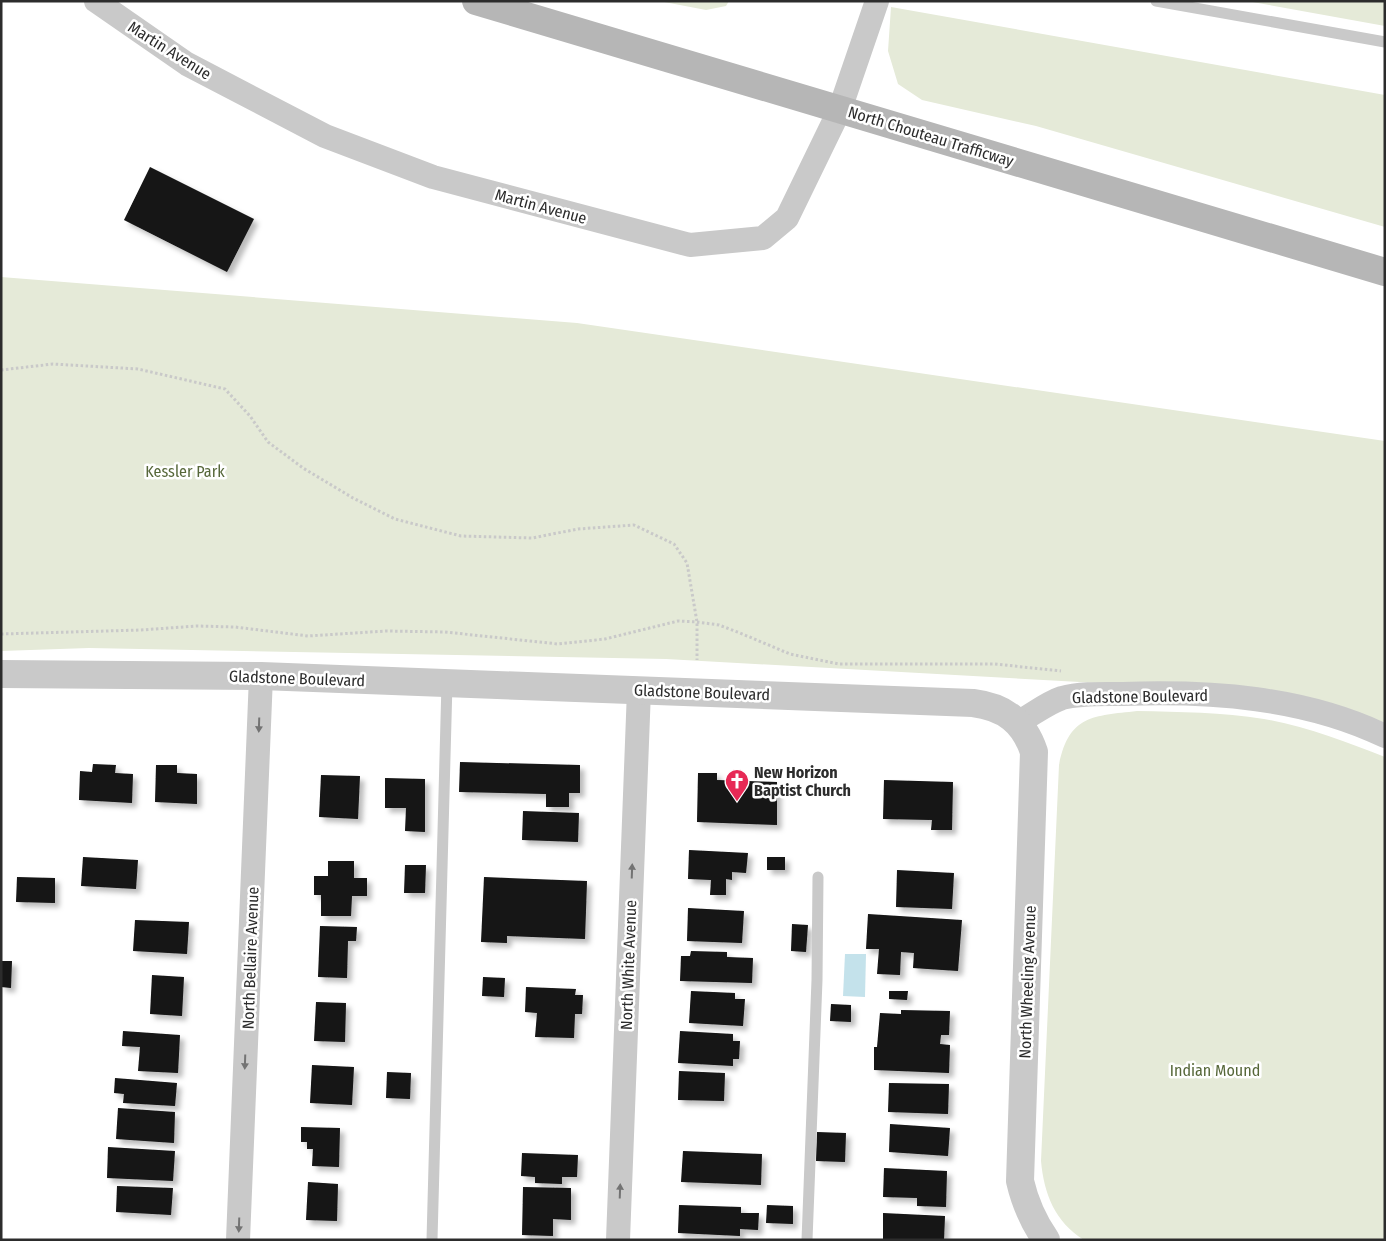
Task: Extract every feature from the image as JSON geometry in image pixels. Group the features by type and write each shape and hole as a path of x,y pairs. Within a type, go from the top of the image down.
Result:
{"main road":[{"name":"North Chouteau Trafficway","path":"476,1 1385,272"}],"street":[{"name":"Martin Avenue","path":"96,1 187,64 325,136 433,177 690,245 763,238 787,218 840,109 876,1"},
{"name":"Gladstone Boulevard","path":"1,674 261,676 973,703 990,705 1006,712 1019,722 1062,698 1115,694 1191,693 1248,698 1287,706 1347,722 1385,736"},
{"name":"North Bellaire Avenue","path":"238,1240 261,676"},
{"name":"North White Avenue","path":"618,1240 639,690"},
{"name":"North Wheeling Avenue","path":"1019,722 1029,736 1034,752 1035,770 1020,1181 1025,1202 1034,1222 1046,1240"}],"lane":[{"path":"1156,1 1385,42"},
{"path":"432,1240 447,683"},
{"path":"807,1240 817,980 818,877"}],"path":[{"path":"1,370 53,364 138,369 225,389 250,416 268,442 303,468 353,498 395,519 461,536 532,538 578,529 634,525 674,544 687,563 697,622 697,660"},
{"path":"1,634 141,630 198,626 235,627 308,636 386,631 445,632 503,640 558,644 605,639 678,621 719,625 790,654 839,664 995,664 1065,672"}],"green space":[{"path":"659,1 729,1 726,6 706,10"},
{"path":"1247,1 1385,1 1385,26"},
{"path":"891,7 1385,95 1385,227 1036,126 922,100 898,84 888,51"},
{"name":"Kessler Park","path":"1,277 577,323 1385,441 1385,729 1262,692 666,659 89,648 1,651"},
{"name":"Indian Mound","path":"1137,711 1217,714 1264,719 1310,730 1385,757 1385,1240 1084,1240 1065,1225 1048,1196 1041,1161 1059,765 1063,749 1076,727 1096,717"}],"water":[{"path":"845,954 866,954 865,997 843,996"}],"building":[{"path":"150,167 254,219 227,272 124,220"},
{"path":"460,762 580,765 580,793 569,793 569,807 546,807 546,794 459,792"},
{"path":"93,764 116,765 115,773 133,774 132,803 79,800 80,771 92,772"},
{"path":"156,765 177,765 177,773 197,774 197,804 155,802"},
{"name":"New Horizon Baptist Church","path":"698,773 717,773 717,780 777,782 777,825 697,822"},
{"path":"321,775 360,776 358,819 319,817"},
{"path":"385,778 425,779 425,832 405,831 406,808 385,808"},
{"path":"884,780 953,782 952,830 931,830 932,820 883,819"},
{"path":"523,811 579,813 578,842 522,840"},
{"path":"689,850 748,853 746,873 732,872 732,880 726,879 726,895 710,895 711,880 688,879"},
{"path":"83,857 138,860 136,889 81,886"},
{"path":"767,857 785,857 785,870 767,870"},
{"path":"328,861 354,861 354,878 367,878 367,896 352,896 351,916 321,916 321,895 314,895 314,876 328,876"},
{"path":"405,865 426,865 425,893 404,893"},
{"path":"897,870 954,873 952,909 896,907"},
{"path":"17,877 55,878 55,903 16,902"},
{"path":"484,877 587,881 585,939 507,936 507,943 481,942"},
{"path":"688,908 744,911 742,943 687,941"},
{"path":"868,914 962,920 958,971 913,968 914,953 901,952 900,975 877,974 879,949 866,949"},
{"path":"135,920 189,922 187,954 133,951"},
{"path":"792,924 808,925 806,952 791,951"},
{"path":"320,926 357,927 356,941 348,941 347,978 318,977"},
{"path":"691,951 727,952 727,957 753,958 752,983 680,981 681,956 690,956"},
{"path":"1,961 12,961 11,988 1,987"},
{"path":"152,975 184,977 182,1016 150,1014"},
{"path":"483,977 505,978 504,997 482,996"},
{"path":"526,987 576,989 575,995 583,995 582,1014 575,1014 574,1038 535,1037 537,1013 525,1012"},
{"path":"691,991 735,993 735,999 745,999 743,1026 689,1023"},
{"path":"889,991 908,991 907,1000 889,999"},
{"path":"316,1002 346,1003 345,1042 314,1041"},
{"path":"831,1004 851,1005 851,1022 830,1021"},
{"path":"901,1010 950,1011 949,1035 941,1035 940,1044 950,1045 949,1073 874,1070 874,1047 877,1047 880,1013 901,1014"},
{"path":"123,1031 180,1035 178,1073 138,1071 140,1047 122,1046"},
{"path":"680,1031 733,1034 733,1041 740,1041 739,1059 733,1059 733,1066 678,1063"},
{"path":"312,1065 354,1067 352,1105 310,1103"},
{"path":"679,1071 725,1073 724,1101 678,1100"},
{"path":"387,1072 411,1073 410,1099 386,1098"},
{"path":"115,1078 177,1083 175,1106 123,1103 124,1094 114,1093"},
{"path":"889,1083 949,1084 948,1114 888,1112"},
{"path":"118,1108 175,1112 174,1143 116,1139"},
{"path":"890,1124 950,1128 948,1156 889,1152"},
{"path":"301,1127 340,1128 339,1167 312,1166 313,1149 307,1149 307,1142 301,1142"},
{"path":"817,1132 846,1133 845,1162 816,1161"},
{"path":"108,1147 175,1151 173,1181 107,1178"},
{"path":"683,1151 762,1154 761,1185 681,1182"},
{"path":"522,1153 578,1155 577,1177 562,1177 562,1184 535,1183 535,1177 521,1176"},
{"path":"884,1168 947,1171 946,1207 917,1206 917,1198 883,1197"},
{"path":"308,1182 338,1184 337,1221 306,1220"},
{"path":"117,1186 173,1188 171,1215 116,1212"},
{"path":"523,1187 571,1188 571,1220 553,1219 553,1236 522,1235"},
{"path":"679,1205 741,1207 741,1213 759,1213 758,1230 740,1229 740,1236 678,1233"},
{"path":"767,1205 793,1206 793,1224 766,1223"},
{"path":"883,1213 945,1216 944,1240 883,1240"}],"place":[{"name":"New Horizon Baptist Church","path":"737,802"}]}
